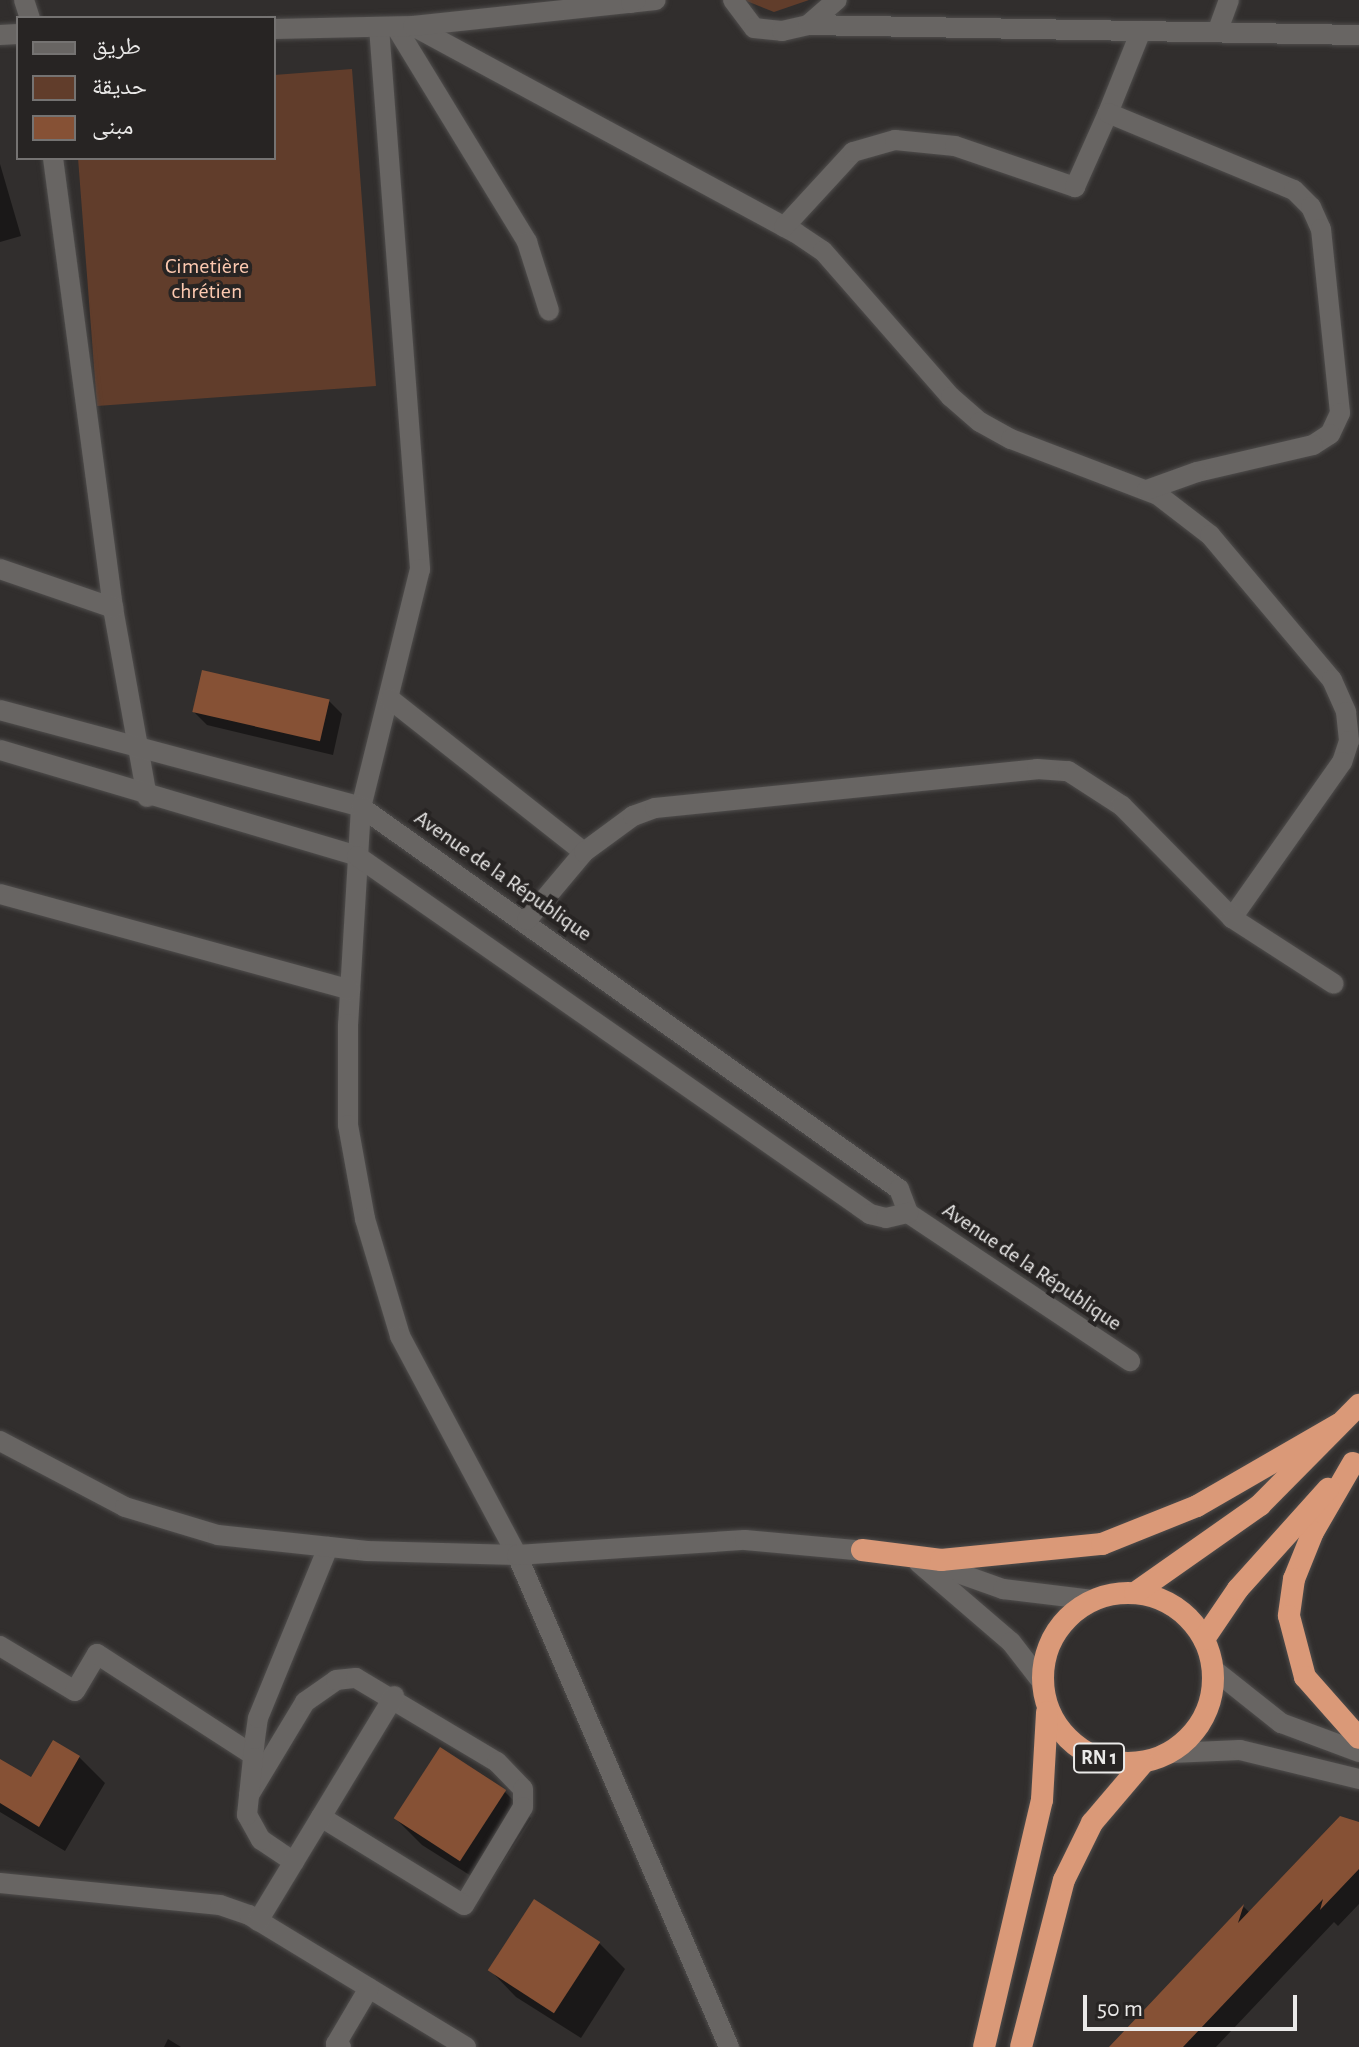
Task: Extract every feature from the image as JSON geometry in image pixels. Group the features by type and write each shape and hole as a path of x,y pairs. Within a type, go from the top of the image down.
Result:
{"highway":[{"name":"RN 1","path":"984,2047 1042,1800 1047,1707 1042,1682 1055,1632 1071,1613 1094,1600 1135,1593 1260,1505 1359,1405"},
{"path":"862,1550 941,1560 1102,1544 1197,1506 1339,1424"},
{"path":"1204,1639 1259,1564 1356,1460"},
{"path":"1356,1460 1313,1532 1294,1579 1289,1616 1305,1677 1359,1738"},
{"name":"RN 1","path":"1047,1707 1062,1733 1085,1752 1113,1763 1143,1763 1171,1753 1196,1731 1211,1702 1213,1669 1204,1639 1176,1607 1135,1593"},
{"name":"RN 1","path":"1021,2047 1068,1870 1092,1823 1143,1763"}],"street":[{"path":"276,29 396,27 656,0"},
{"path":"733,0 754,28 782,31 808,25 1218,30 1359,35"},
{"path":"808,25 837,0"},
{"path":"1218,30 1229,0"},
{"path":"396,27 784,227 823,251 941,386 980,422 1011,439 1147,490 1210,535 1332,680 1346,712 1349,741 1342,762 1232,918"},
{"path":"396,27 527,242 549,311"},
{"path":"396,27 420,569 361,807 350,990 348,1125 369,1234 400,1336 517,1555 729,2047"},
{"path":"784,227 853,152 895,140 955,146 1075,187 1141,31"},
{"path":"1108,113 1269,176 1311,207 1321,229 1340,413 1330,434 1313,445 1197,472 1147,490"},
{"path":"53,160 113,608 147,797"},
{"path":"0,569 113,608"},
{"path":"390,699 584,852"},
{"name":"Avenue de la République","path":"0,710 361,807 527,920 899,1189 908,1213 1130,1361"},
{"name":"Avenue de la République","path":"0,750 147,797 357,856 870,1214 886,1218 908,1213"},
{"path":"527,920 584,852 633,816 681,802 1037,769 1068,771 1096,784 1122,806 1232,918 1334,984"},
{"path":"0,894 350,990"},
{"path":"0,1441 125,1507 218,1535 328,1547 517,1555 745,1540 913,1557 1003,1589 1094,1600"},
{"path":"294,1862 272,1850 252,1828 249,1795 253,1755 258,1718 328,1547"},
{"path":"913,1557 1011,1642 1042,1682"},
{"path":"0,1646 75,1691 97,1654 253,1755"},
{"path":"1213,1669 1281,1723 1359,1752"},
{"path":"249,1795 318,1689 336,1680 356,1678 394,1696 512,1773 523,1789 523,1807 464,1905 321,1817"},
{"path":"258,1921 394,1696"},
{"path":"1171,1753 1240,1750 1359,1779"},
{"path":"3,1890 220,1905 258,1921 466,2047"},
{"path":"341,2047 336,2044 369,1988"}],"green space":[{"path":"744,0 809,0 774,12"},
{"name":"Cimetière chrétien","path":"352,69 376,386 97,406 78,160 276,160 276,75"}],"building":[{"path":"202,670 330,699 320,741 192,712"},
{"path":"53,1740 80,1756 39,1827 0,1803 0,1759 31,1777"},
{"path":"440,1747 506,1790 460,1861 394,1818"},
{"path":"1340,1816 1359,1822 1359,1869 1320,1910 1323,1899 1183,2047 1109,2047 1244,1904 1238,1923"},
{"path":"534,1899 600,1942 554,2013 488,1970"}]}
